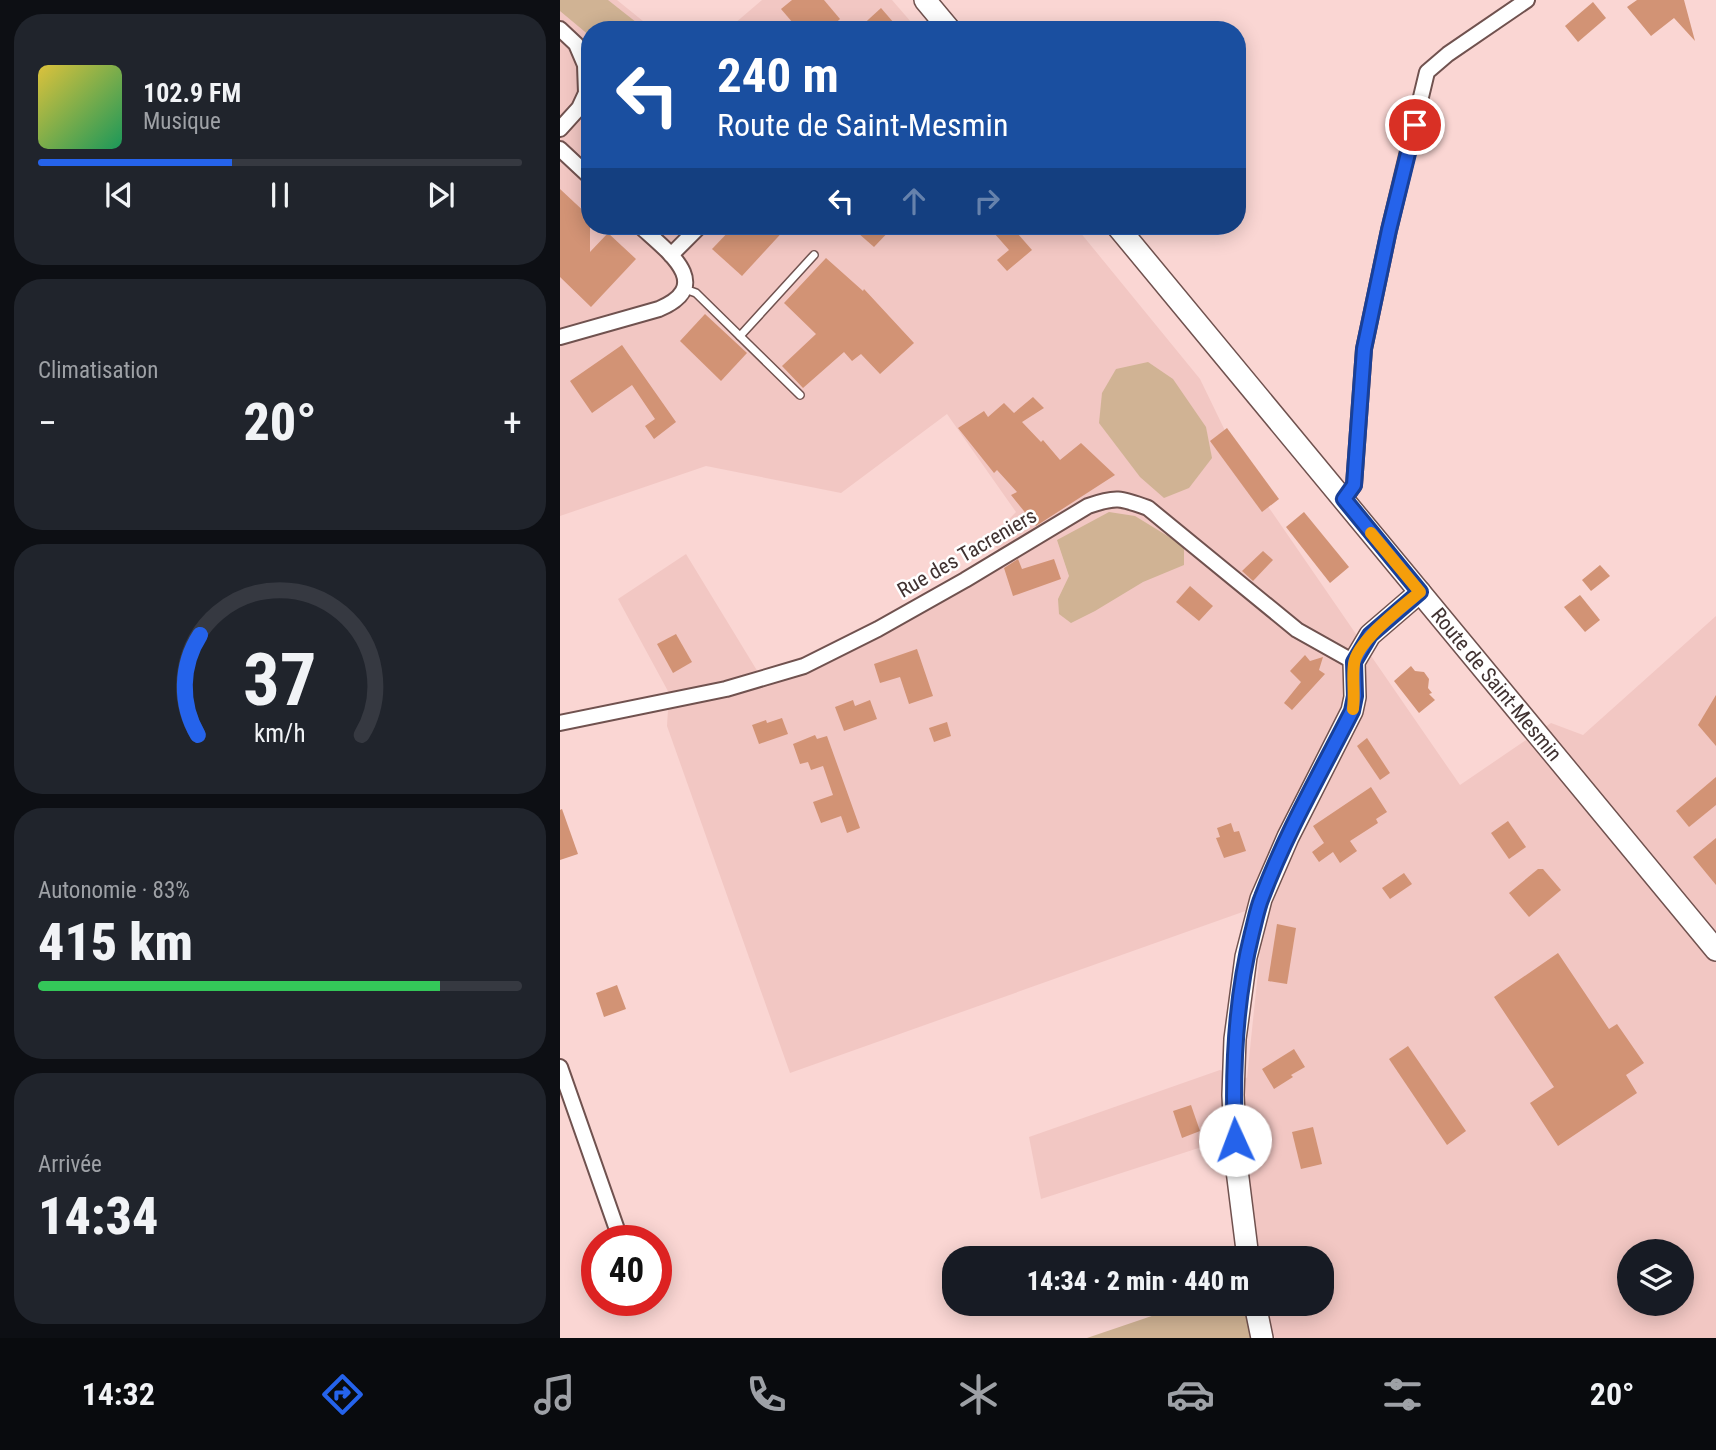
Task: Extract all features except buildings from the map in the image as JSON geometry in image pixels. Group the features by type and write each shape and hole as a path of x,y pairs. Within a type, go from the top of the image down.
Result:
{"main road":[{"path":"925,0 942,21"},
{"name":"Route de Saint-Mesmin","path":"1124,235 1716,950"},
{"path":"1246,1246 1236,1162 1233,1096 1235,1040 1246,957 1261,899 1288,837 1352,711 1355,696 1354,662 1370,635 1420,592"},
{"path":"1257,1316 1262,1338"}],"street":[{"path":"1344,499 1354,485 1364,349 1427,72 1448,54 1527,0"},
{"path":"560,29 576,44 581,54"},
{"path":"560,129 581,103"},
{"path":"560,149 581,169"},
{"path":"560,337 659,309 680,297 685,289 682,269 650,235"},
{"path":"671,255 691,235"},
{"name":"Rue des Tacreniers","path":"560,723 726,689 804,666 878,629 1088,506 1107,499 1122,498 1148,508 1297,630 1354,662"},
{"path":"560,1067 615,1225"}],"lane":[{"path":"740,336 814,255"},
{"path":"685,289 696,293 800,395"}],"shaded area":[{"path":"560,0 617,0 643,21 581,21 581,235 1082,235 1200,379 1247,476 1460,785 1551,723 1583,735 1716,616 1716,1338 1275,1338 1269,1316 1334,1316 1334,1246 1256,1246 1242,1134 1041,1199 1029,1137 1220,1070 1247,1078 1265,904 790,1073 667,726 669,693 618,599 686,554 767,687 999,551 990,539 1016,512 947,414 841,493 706,466 560,516"},
{"path":"560,0 608,0 635,21 581,21 581,28 560,11"},
{"path":"762,0 892,0 910,21 738,21"},
{"path":"1148,362 1173,379 1206,427 1212,458 1189,488 1164,498 1140,477 1099,423 1102,393 1116,369"},
{"path":"1109,512 1135,516 1184,546 1184,565 1143,582 1071,623 1059,614 1058,599 1069,576 1057,540"},
{"path":"1152,1316 1252,1316 1258,1338 1087,1338"}],"slow traffic":[{"path":"1353,709 1354,662 1370,635 1420,592 1371,533"}],"route":[{"path":"1235,1140 1235,1040 1246,957 1261,899 1288,837 1352,711 1355,696 1354,662 1370,635 1420,592 1344,499 1354,485 1364,349 1415,125"}]}
